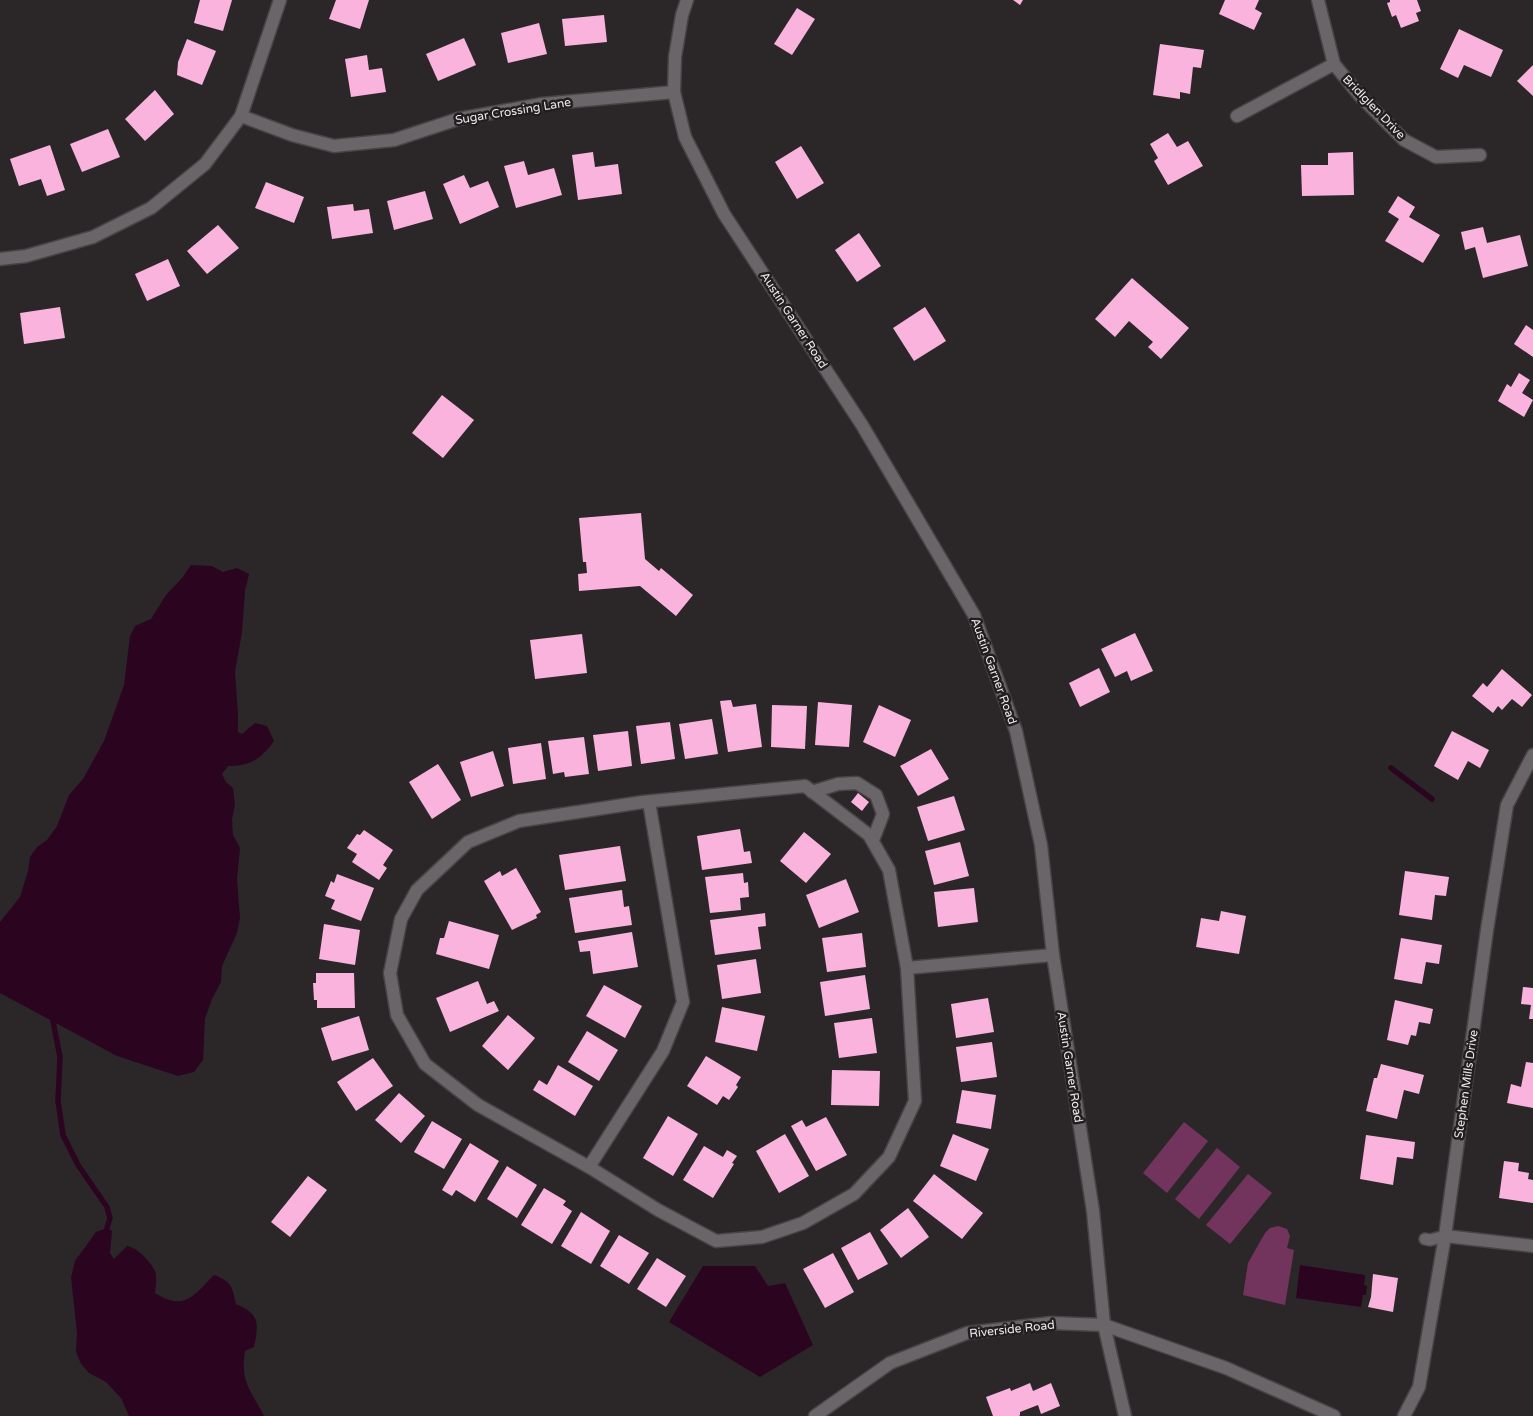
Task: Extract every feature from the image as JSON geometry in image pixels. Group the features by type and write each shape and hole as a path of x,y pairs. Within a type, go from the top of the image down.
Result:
{"street":[{"path":"0,259 26,256 93,237 151,208 205,164 241,116 280,0"},
{"name":"Austin Garner Road","path":"687,0 682,15 675,57 674,92 685,137 724,214 862,425 974,615 1016,731 1041,845 1053,955 1093,1211 1104,1325 1125,1416"},
{"name":"Bridlglen Drive","path":"1318,0 1334,64 1361,97 1404,140 1436,157 1480,155"},
{"path":"1237,116 1334,64"},
{"name":"Sugar Crossing Lane","path":"241,116 292,135 334,146 394,140 458,119 542,104 674,92"},
{"name":"Stephen Mills Drive","path":"1404,1416 1419,1387 1445,1236 1487,930 1507,805 1533,755"},
{"path":"812,792 838,784 857,783 876,795 883,814 872,840"},
{"path":"805,786 812,792 869,835 889,870 907,968 915,1101 889,1157 854,1194 803,1223 762,1237 716,1241 658,1210 589,1167 478,1104 425,1064 397,1015 390,973 401,919 417,890 468,842 519,821 649,802 805,786"},
{"path":"589,1167 663,1051 683,1002 649,802"},
{"path":"907,968 1053,955"},
{"path":"1445,1236 1533,1246"},
{"name":"Riverside Road","path":"815,1416 890,1362 968,1333 1051,1323 1104,1325 1226,1368 1334,1416"}],"lane":[{"path":"1425,1238 1430,1240 1445,1236"}],"shaded area":[{"path":"191,565 212,566 223,572 237,568 249,574 245,591 242,632 235,672 238,732 242,734 255,723 267,726 274,741 260,757 243,765 228,766 222,774 226,782 233,788 235,805 232,819 233,835 240,848 237,879 240,918 237,933 222,966 221,982 212,999 205,1019 203,1060 194,1072 178,1076 117,1056 0,993 0,922 20,897 30,857 37,847 47,840 57,826 69,795 83,779 104,741 124,685 130,636 135,626 151,619 166,595"},
{"path":"1184,1122 1208,1141 1167,1193 1143,1173"},
{"path":"1217,1148 1240,1167 1199,1219 1175,1199"},
{"path":"1248,1174 1272,1193 1230,1244 1206,1225"},
{"path":"1278,1226 1287,1229 1290,1236 1287,1248 1294,1250 1285,1305 1243,1295 1248,1263 1265,1233 1270,1228"},
{"path":"107,1228 112,1231 110,1253 114,1259 127,1246 139,1252 147,1259 155,1271 155,1293 165,1299 182,1301 188,1299 214,1275 230,1285 236,1304 250,1312 256,1320 257,1332 254,1347 245,1351 244,1371 248,1386 264,1416 129,1416 121,1398 106,1382 89,1373 81,1364 76,1352 77,1333 71,1277 75,1261 96,1232"},
{"path":"1300,1265 1365,1275 1366,1295 1363,1295 1361,1307 1296,1298"},
{"path":"703,1266 755,1266 768,1286 785,1283 813,1345 760,1377 669,1322"}],"building":[{"path":"200,0 232,0 223,31 194,23"},
{"path":"336,0 369,0 360,29 329,19"},
{"path":"1013,0 1023,0 1020,5"},
{"path":"1225,0 1259,0 1255,9 1262,13 1254,30 1219,14"},
{"path":"1390,0 1417,0 1421,11 1416,13 1419,21 1401,28 1396,15 1392,17 1387,3"},
{"path":"797,8 815,19 792,55 774,44"},
{"path":"604,15 607,42 565,46 562,19"},
{"path":"539,23 547,54 508,63 501,33"},
{"path":"1459,29 1503,50 1491,77 1464,65 1458,78 1440,69"},
{"path":"464,38 476,65 438,81 426,54"},
{"path":"187,39 216,51 202,85 177,75 178,62"},
{"path":"1160,44 1204,50 1201,68 1193,67 1190,94 1180,92 1180,99 1153,95"},
{"path":"367,55 369,70 382,68 386,92 351,97 345,59"},
{"path":"1533,65 1533,96 1517,81"},
{"path":"155,90 174,114 145,141 125,119"},
{"path":"108,129 120,157 82,172 70,144"},
{"path":"1168,133 1177,147 1188,141 1203,166 1168,185 1154,161 1158,158 1150,144"},
{"path":"50,145 65,190 47,196 41,179 19,186 10,159"},
{"path":"801,146 824,183 797,199 775,162"},
{"path":"593,152 595,167 618,164 622,194 578,200 572,155"},
{"path":"1353,152 1354,195 1302,196 1301,165 1328,165 1328,153"},
{"path":"524,161 528,175 554,168 562,195 516,208 504,166"},
{"path":"464,175 470,188 488,181 499,207 460,224 443,184"},
{"path":"266,182 304,197 294,223 255,208"},
{"path":"425,191 433,219 394,230 387,201"},
{"path":"1398,196 1415,207 1409,217 1440,235 1423,263 1385,241 1399,219 1388,212"},
{"path":"353,204 354,211 369,209 373,233 332,239 327,207"},
{"path":"218,225 239,248 207,274 187,251"},
{"path":"1483,227 1487,243 1520,235 1528,266 1483,278 1475,247 1465,250 1461,232"},
{"path":"859,233 881,266 857,282 835,250"},
{"path":"168,259 180,286 147,301 135,274"},
{"path":"1132,278 1189,328 1161,359 1148,347 1153,342 1129,321 1115,337 1095,319"},
{"path":"60,307 65,338 24,344 20,313"},
{"path":"925,307 946,341 914,361 893,328"},
{"path":"1526,325 1533,330 1533,357 1514,344"},
{"path":"1519,373 1530,380 1522,393 1533,400 1524,417 1498,401 1507,384 1511,387"},
{"path":"442,395 474,420 443,458 412,433"},
{"path":"641,513 645,559 659,571 661,568 693,595 676,616 640,586 579,591 578,574 587,573 586,562 583,562 579,518"},
{"path":"1135,633 1153,671 1131,681 1127,671 1115,677 1101,649"},
{"path":"582,634 587,673 535,679 530,640"},
{"path":"1099,668 1110,692 1080,707 1069,683"},
{"path":"1502,669 1532,695 1522,707 1512,699 1502,710 1498,706 1493,713 1472,696 1483,683 1487,687"},
{"path":"731,700 733,707 756,704 762,747 728,752 720,701"},
{"path":"818,702 852,705 849,747 815,745"},
{"path":"772,705 807,706 805,749 771,747"},
{"path":"879,705 911,720 895,757 863,742"},
{"path":"712,719 718,754 685,759 679,724"},
{"path":"670,722 675,759 641,764 636,726"},
{"path":"628,731 632,766 598,771 593,735"},
{"path":"1452,731 1489,750 1480,768 1468,761 1458,780 1434,766"},
{"path":"584,737 589,774 565,777 564,772 553,774 548,741"},
{"path":"541,743 546,779 513,784 508,748"},
{"path":"931,749 949,779 918,796 900,766"},
{"path":"493,751 504,786 471,797 460,762"},
{"path":"438,764 461,800 432,819 409,782"},
{"path":"858,793 869,802 862,811 851,802"},
{"path":"954,796 965,830 928,841 917,807"},
{"path":"740,829 744,852 750,851 752,863 702,870 697,836"},
{"path":"364,830 393,850 383,865 387,868 379,880 352,862 357,854 347,848 357,834 360,835"},
{"path":"804,832 831,854 806,883 780,861"},
{"path":"960,842 969,876 934,885 925,851"},
{"path":"620,846 626,881 565,890 559,855"},
{"path":"516,868 541,912 536,915 537,918 512,930 484,881 500,871 502,876"},
{"path":"1405,871 1449,877 1446,896 1435,895 1432,920 1399,915"},
{"path":"743,873 744,883 748,882 749,897 740,898 741,910 710,913 705,877"},
{"path":"337,874 374,888 361,921 331,909 335,900 325,896 331,881 334,883"},
{"path":"846,879 859,912 819,928 806,895"},
{"path":"974,888 978,922 938,927 934,892"},
{"path":"622,890 624,907 629,906 632,925 575,933 569,898"},
{"path":"1221,911 1246,916 1239,954 1196,947 1201,918 1219,921"},
{"path":"765,913 766,926 758,927 761,949 715,955 710,920"},
{"path":"449,921 499,935 489,969 436,954 440,938 444,938"},
{"path":"324,924 360,930 355,965 319,959"},
{"path":"632,932 638,967 593,974 590,951 580,952 578,941"},
{"path":"862,933 866,967 827,972 822,938"},
{"path":"1401,938 1442,945 1439,964 1426,962 1422,984 1394,979"},
{"path":"756,959 761,993 722,999 717,965"},
{"path":"316,973 354,973 355,1008 317,1008 317,1000 314,1000 313,983 316,983"},
{"path":"865,975 870,1009 825,1016 820,982"},
{"path":"478,981 487,1004 494,1001 499,1011 450,1032 436,998"},
{"path":"604,985 642,1006 625,1038 586,1016"},
{"path":"1523,987 1533,988 1533,1019 1529,1019 1531,1005 1521,1004"},
{"path":"988,998 994,1032 956,1038 951,1004"},
{"path":"1395,1000 1433,1009 1430,1024 1419,1022 1416,1036 1411,1035 1408,1045 1387,1040"},
{"path":"722,1007 765,1016 757,1051 715,1042"},
{"path":"508,1015 535,1038 508,1070 482,1046"},
{"path":"359,1016 369,1050 332,1061 321,1028"},
{"path":"872,1018 877,1053 839,1058 834,1023"},
{"path":"587,1031 618,1050 599,1081 568,1062"},
{"path":"992,1042 997,1077 961,1082 956,1047"},
{"path":"706,1056 741,1077 736,1085 738,1087 729,1100 723,1096 717,1105 687,1086"},
{"path":"373,1058 393,1086 356,1111 337,1082"},
{"path":"1526,1062 1533,1063 1533,1108 1507,1103 1511,1084 1521,1087"},
{"path":"1381,1064 1424,1075 1419,1094 1404,1090 1397,1119 1366,1111 1374,1078 1377,1078"},
{"path":"558,1065 593,1086 575,1116 533,1090 539,1080 547,1085"},
{"path":"832,1070 880,1071 879,1106 831,1105"},
{"path":"962,1090 996,1095 991,1129 956,1123"},
{"path":"399,1093 425,1116 401,1143 375,1120"},
{"path":"668,1116 698,1134 673,1176 643,1158"},
{"path":"826,1117 847,1155 816,1171 791,1126 802,1120 806,1127"},
{"path":"432,1121 462,1139 444,1169 414,1152"},
{"path":"785,1134 809,1176 779,1193 756,1151"},
{"path":"953,1134 989,1149 976,1181 940,1166"},
{"path":"1366,1135 1415,1142 1413,1159 1397,1157 1393,1185 1360,1179"},
{"path":"470,1143 499,1161 475,1202 456,1190 452,1196 442,1190"},
{"path":"704,1146 723,1157 727,1150 737,1156 713,1198 683,1180"},
{"path":"1504,1161 1519,1163 1518,1171 1529,1173 1528,1179 1533,1180 1533,1203 1499,1198"},
{"path":"507,1166 537,1185 517,1218 487,1199"},
{"path":"934,1174 983,1213 962,1239 913,1201"},
{"path":"308,1176 327,1190 290,1237 271,1222"},
{"path":"544,1188 566,1201 563,1205 572,1211 552,1244 521,1225"},
{"path":"908,1208 929,1237 901,1258 880,1230"},
{"path":"581,1212 610,1231 591,1264 561,1246"},
{"path":"870,1232 888,1264 858,1280 841,1248"},
{"path":"619,1235 649,1253 629,1284 600,1266"},
{"path":"833,1253 854,1292 825,1308 803,1269"},
{"path":"657,1258 686,1276 666,1307 637,1289"},
{"path":"1373,1274 1398,1278 1393,1312 1368,1307"},
{"path":"1030,1383 1033,1391 1051,1383 1060,1406 1041,1414 1038,1405 1020,1412 1019,1416 993,1416 986,1397 1010,1388 1011,1391"}],"waterway":[{"path":"1391,768 1432,799"},
{"path":"53,1021 60,1057 58,1101 63,1135 78,1165 107,1207 110,1218 107,1228"}]}
